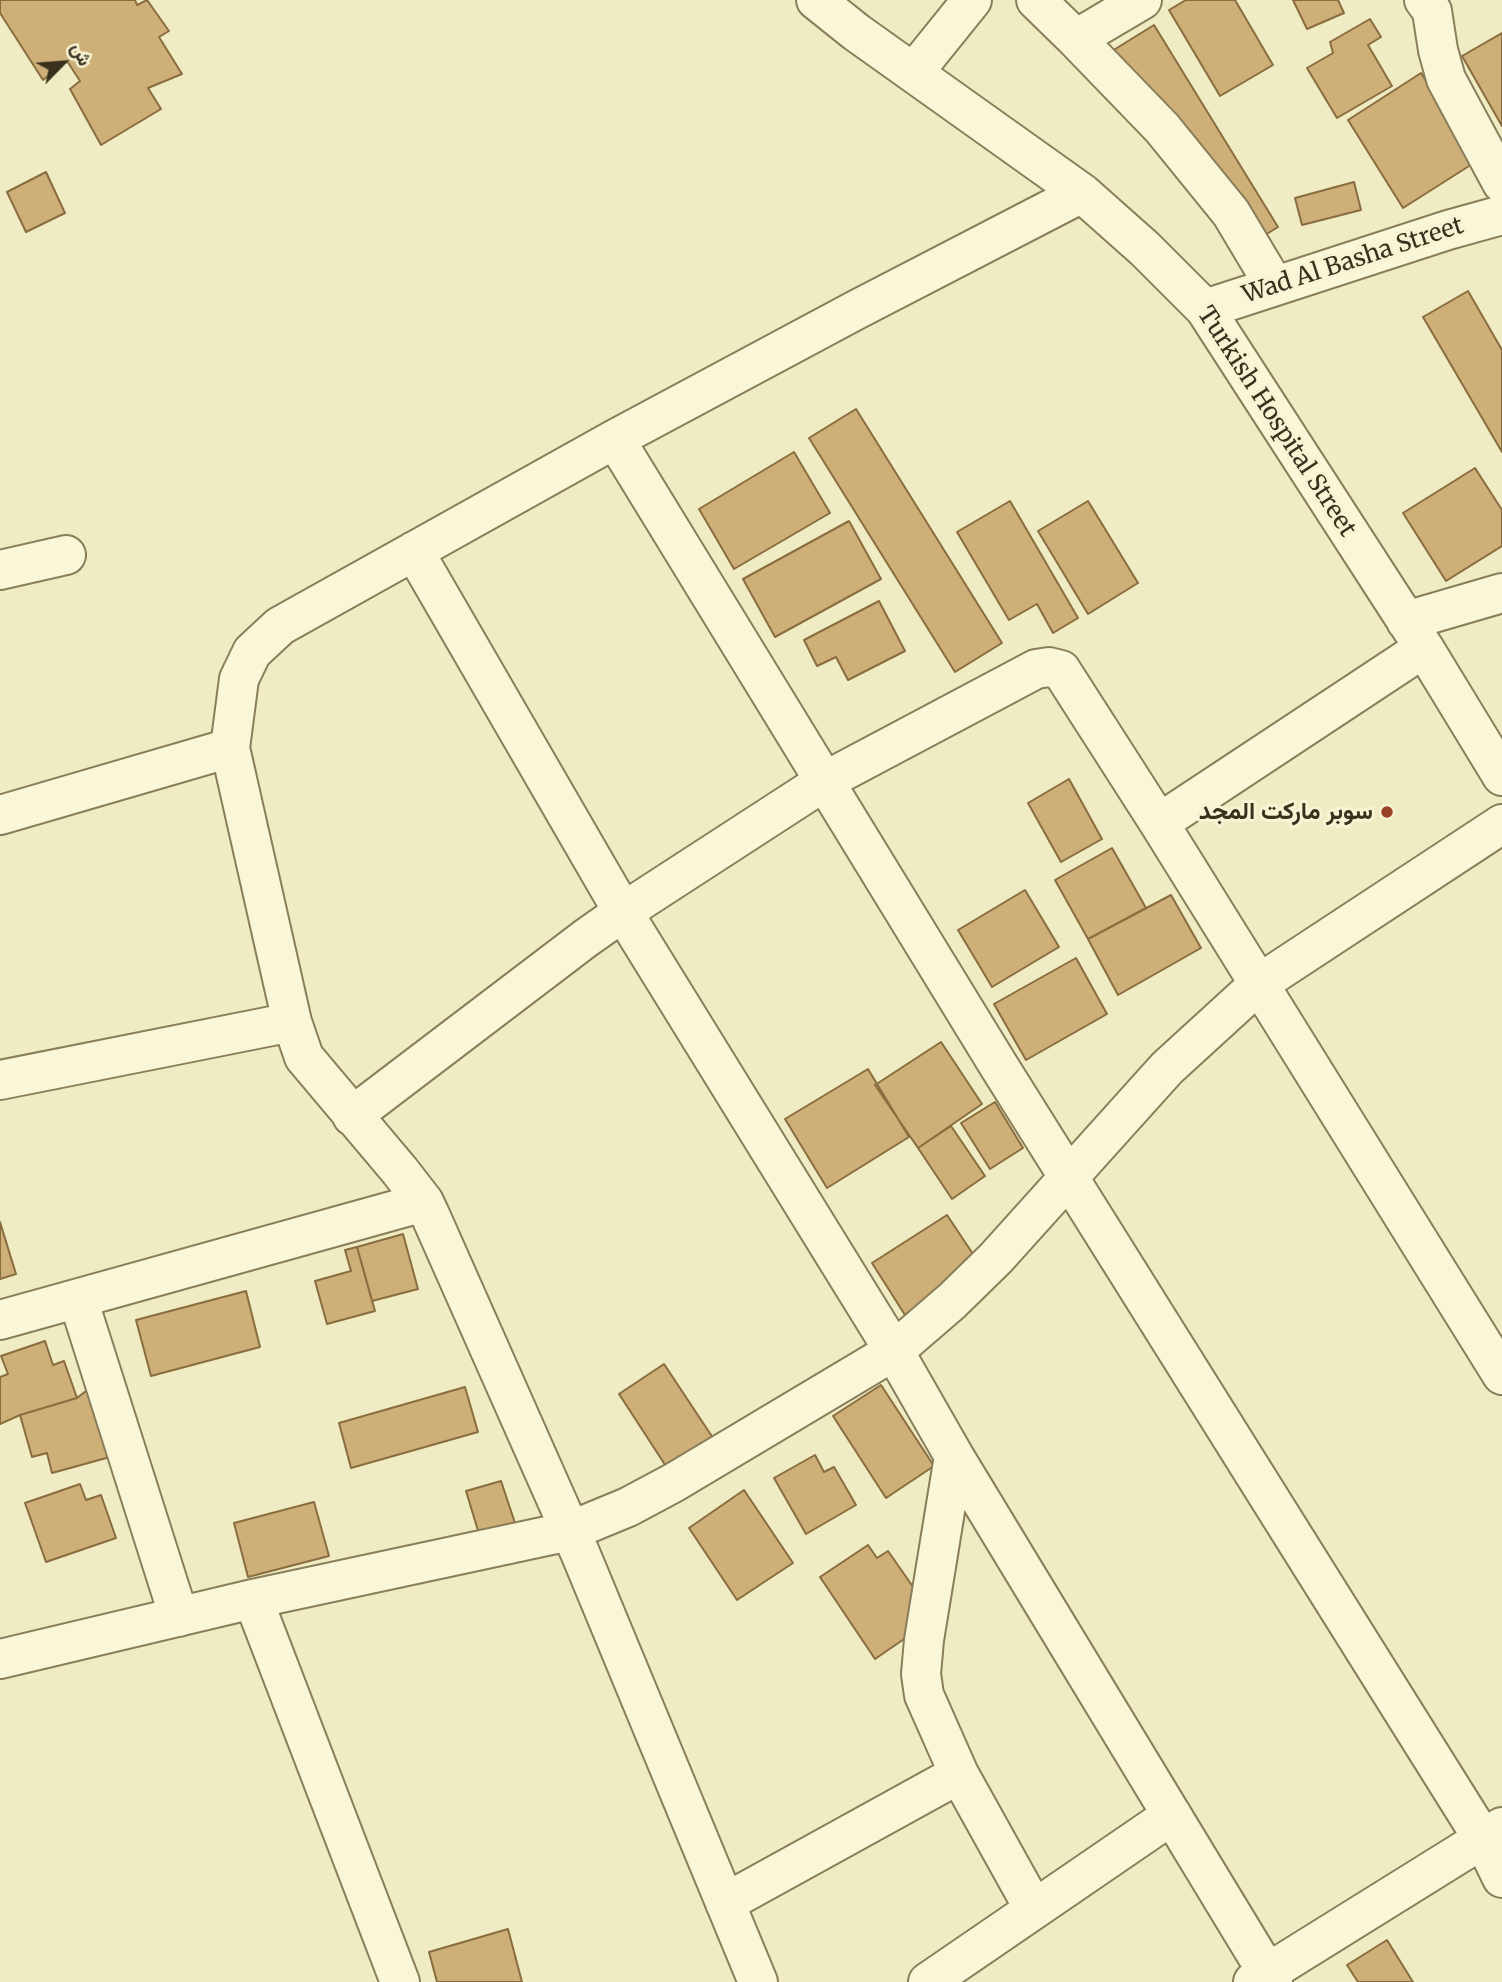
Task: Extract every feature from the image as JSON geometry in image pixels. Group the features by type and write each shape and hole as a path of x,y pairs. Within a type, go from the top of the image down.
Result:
{"street":[{"name":"Turkish Hospital Street","path":"816,0 856,32 1082,193 1205,309 1415,635 1502,776"},
{"path":"914,72 972,0"},
{"path":"1036,0 1162,128 1231,213 1274,285"},
{"path":"1076,39 1142,0"},
{"path":"1435,4 1438,50 1446,79 1502,183"},
{"path":"758,1982 570,1531 424,1202 304,1057 292,1022 230,748 239,679 252,652 280,626 615,439 1082,193"},
{"name":"Wad Al Basha Street","path":"1205,309 1502,215"},
{"path":"615,439 1068,1177 1293,1534 1492,1833 1502,1878"},
{"path":"414,551 623,912 894,1351 954,1456 1172,1815 1264,1979 1492,1833"},
{"path":"0,570 66,555"},
{"path":"1159,823 1415,635 1502,593"},
{"path":"352,1116 623,912 825,781 1036,669 1049,667 1061,670 1260,983 1491,1331 1502,1375"},
{"path":"0,815 230,748"},
{"path":"0,1659 253,1599 570,1531 628,1507 673,1483 894,1351 952,1301 996,1258 1167,1068 1260,983 1502,824"},
{"path":"0,1080 292,1022"},
{"path":"0,1320 424,1202"},
{"path":"78,1299 179,1617"},
{"path":"954,1456 920,1674 924,1695 959,1774 1034,1909"},
{"path":"253,1599 400,1982"},
{"path":"725,1903 959,1774"},
{"path":"928,1982 1172,1815"}],"building":[{"path":"0,0 135,0 137,5 147,0 169,31 159,37 182,74 148,88 161,109 101,145 70,89 80,81 67,61 43,80 0,13"},
{"path":"1186,0 1235,0 1273,65 1220,96 1169,10"},
{"path":"1293,0 1338,0 1344,13 1307,29"},
{"path":"1370,19 1381,37 1368,45 1392,86 1337,118 1307,68 1333,53 1330,42"},
{"path":"1154,25 1278,227 1236,253 1112,51"},
{"path":"1502,33 1502,126 1462,56"},
{"path":"1421,73 1477,161 1403,208 1348,120"},
{"path":"46,172 65,213 26,232 7,192"},
{"path":"1354,182 1361,210 1302,225 1295,198"},
{"path":"1468,291 1502,350 1502,452 1423,317"},
{"path":"856,409 1002,643 955,672 809,438"},
{"path":"794,452 830,513 734,569 699,509"},
{"path":"1475,468 1502,510 1502,546 1446,581 1403,513"},
{"path":"1010,501 1078,618 1053,633 1037,604 1009,620 957,532"},
{"path":"1088,501 1138,583 1088,614 1038,531"},
{"path":"849,521 881,579 775,637 743,579"},
{"path":"879,601 905,651 848,680 836,657 817,666 804,640"},
{"path":"1069,779 1102,839 1061,862 1028,803"},
{"path":"1112,848 1146,908 1088,939 1055,880"},
{"path":"1025,890 1059,947 992,987 958,930"},
{"path":"1171,895 1201,948 1118,995 1088,939"},
{"path":"1076,958 1107,1014 1026,1060 994,1004"},
{"path":"941,1042 982,1104 918,1148 875,1085"},
{"path":"868,1069 909,1137 827,1188 785,1119"},
{"path":"995,1102 1023,1148 990,1169 961,1123"},
{"path":"951,1126 985,1176 952,1199 918,1148"},
{"path":"947,1215 981,1266 905,1315 872,1263"},
{"path":"0,1222 16,1274 0,1279"},
{"path":"403,1234 418,1289 372,1301 357,1247"},
{"path":"357,1247 375,1311 327,1324 315,1281 351,1271 345,1250"},
{"path":"246,1291 260,1347 151,1376 136,1320"},
{"path":"45,1341 53,1365 64,1361 77,1398 20,1415 0,1424 0,1377 8,1374 1,1356"},
{"path":"664,1364 717,1444 671,1474 619,1394"},
{"path":"881,1385 934,1466 886,1498 833,1416"},
{"path":"91,1387 110,1457 52,1473 47,1453 32,1457 20,1415 77,1398"},
{"path":"465,1387 478,1432 351,1468 339,1423"},
{"path":"815,1455 824,1472 834,1467 856,1505 806,1534 774,1478"},
{"path":"501,1481 515,1523 479,1534 466,1491"},
{"path":"80,1484 86,1500 101,1495 116,1538 46,1562 25,1503"},
{"path":"744,1490 793,1563 737,1600 689,1528"},
{"path":"314,1502 329,1556 248,1577 234,1523"},
{"path":"868,1545 877,1558 888,1551 925,1604 923,1626 875,1659 820,1577"},
{"path":"508,1929 522,1982 437,1982 429,1952"},
{"path":"1387,1940 1413,1982 1358,1982 1347,1965"}],"place":[{"name":"سوبر ماركت المجد","path":"1387,812"}]}
